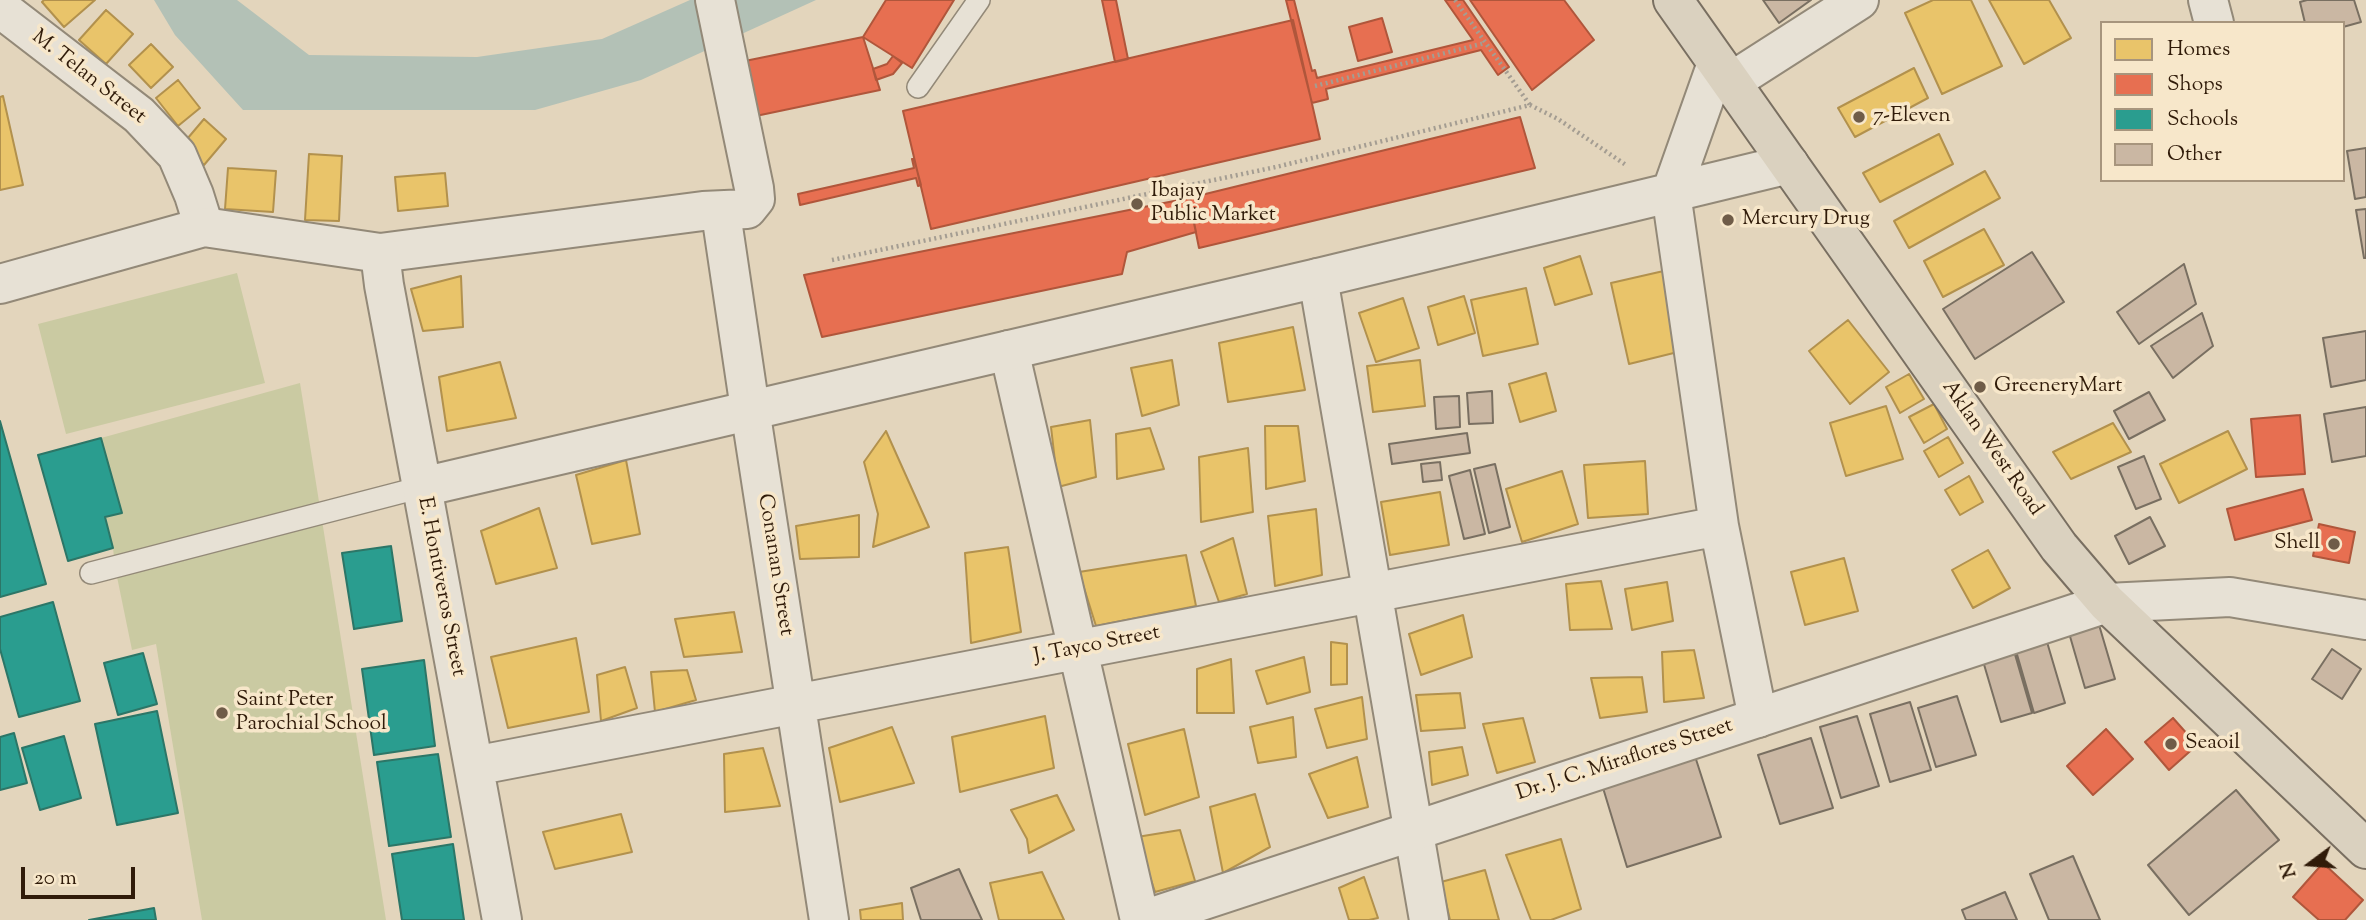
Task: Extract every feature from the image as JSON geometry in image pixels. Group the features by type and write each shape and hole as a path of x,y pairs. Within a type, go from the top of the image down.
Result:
{"main road":[{"name":"Aklan West Road","path":"1673,0 2059,547 2107,603 2366,849"}],"street":[{"path":"0,284 204,228 380,253 703,211 747,209 755,199 715,0"},
{"path":"1758,718 1720,526 1671,193 1724,72 1859,0"},
{"path":"2208,0 2213,21"},
{"name":"M. Telan Street","path":"0,8 139,115 177,155 194,194 204,228"},
{"path":"422,487 1318,278 1789,164"},
{"name":"Conanan Street","path":"726,211 722,220 830,920"},
{"name":"E. Hontiveros Street","path":"380,253 502,920"},
{"path":"1318,278 1429,920"},
{"path":"1009,350 1141,920"},
{"name":"J. Tayco Street","path":"474,766 1720,526"},
{"name":"Dr. J. C. Miraflores Street","path":"1141,920 2107,603 2230,597 2366,620"}],"lane":[{"path":"918,87 979,0"},
{"path":"91,573 422,487"}],"path":[{"path":"1455,0 1530,105 1558,119 1671,193"},
{"path":"1315,86 1485,43"},
{"path":"832,260 1276,167 1530,105"}],"green space":[{"path":"237,273 265,383 66,434 38,324"},
{"path":"300,383 386,920 202,920 156,644 132,650 105,517 122,513 101,438"}],"shaded area":[{"path":"154,0 237,0 309,55 477,57 602,39 690,0 816,0 641,80 535,110 243,110 175,35"}],"building: Homes":[{"path":"95,0 64,27 42,2"},
{"path":"1933,0 1971,0 2002,66 1942,94 1905,13"},
{"path":"1989,0 2049,0 2071,38 2024,64"},
{"path":"106,10 133,34 106,64 79,40"},
{"path":"151,44 173,67 151,88 129,65"},
{"path":"1914,68 1928,98 1855,137 1838,108"},
{"path":"178,80 200,108 178,126 156,98"},
{"path":"3,96 23,185 0,190 0,97"},
{"path":"204,119 226,139 204,165 182,145"},
{"path":"1939,134 1953,164 1880,202 1863,173"},
{"path":"309,154 342,156 339,221 305,220"},
{"path":"228,168 276,171 273,212 225,209"},
{"path":"1985,171 2000,198 1909,248 1894,221"},
{"path":"445,173 448,206 398,211 395,177"},
{"path":"1984,229 2004,265 1943,297 1924,261"},
{"path":"1580,256 1592,294 1555,305 1544,268"},
{"path":"1668,270 1686,350 1629,364 1611,283"},
{"path":"461,276 463,327 423,331 411,289"},
{"path":"1526,288 1538,344 1483,356 1471,300"},
{"path":"1464,296 1475,333 1438,345 1428,307"},
{"path":"1403,298 1419,348 1376,362 1359,313"},
{"path":"1848,320 1889,372 1850,404 1809,351"},
{"path":"1293,327 1305,390 1228,402 1219,343"},
{"path":"1172,360 1179,405 1142,416 1131,368"},
{"path":"1420,360 1425,406 1373,412 1367,366"},
{"path":"500,362 516,418 447,431 439,377"},
{"path":"1546,373 1556,411 1520,422 1509,384"},
{"path":"1909,374 1924,399 1900,413 1886,387"},
{"path":"1934,404 1947,429 1924,443 1909,417"},
{"path":"1886,406 1903,459 1846,476 1830,423"},
{"path":"1090,420 1096,477 1058,487 1051,427"},
{"path":"2113,423 2131,452 2071,479 2053,452"},
{"path":"1265,426 1298,426 1305,481 1266,489"},
{"path":"1150,428 1164,469 1117,479 1116,434"},
{"path":"886,431 929,527 873,547 878,514 864,462"},
{"path":"2228,431 2247,469 2179,503 2160,464"},
{"path":"1948,437 1963,463 1939,477 1924,451"},
{"path":"1248,448 1253,512 1201,522 1199,457"},
{"path":"626,460 640,534 592,544 576,475"},
{"path":"1645,461 1648,514 1588,518 1584,465"},
{"path":"1562,471 1578,524 1522,542 1506,489"},
{"path":"1969,476 1983,502 1960,515 1945,490"},
{"path":"1440,492 1449,545 1390,555 1381,502"},
{"path":"539,508 557,568 496,584 481,531"},
{"path":"1316,509 1322,575 1275,586 1268,516"},
{"path":"859,515 859,557 800,559 796,526"},
{"path":"1233,538 1247,594 1219,602 1201,552"},
{"path":"1008,547 1021,632 971,643 965,553"},
{"path":"1988,550 2010,588 1973,608 1952,570"},
{"path":"1186,555 1196,606 1096,626 1079,572"},
{"path":"1844,558 1858,611 1805,625 1791,572"},
{"path":"1601,581 1612,629 1570,630 1566,584"},
{"path":"1667,582 1673,621 1632,630 1625,589"},
{"path":"734,612 742,652 684,657 675,619"},
{"path":"1463,615 1472,657 1421,675 1409,634"},
{"path":"576,638 589,712 508,728 491,657"},
{"path":"1331,642 1347,644 1347,684 1331,685"},
{"path":"1694,650 1704,698 1664,702 1662,652"},
{"path":"1304,657 1310,692 1267,704 1256,671"},
{"path":"1231,659 1234,713 1197,713 1197,669"},
{"path":"625,667 637,708 601,721 597,675"},
{"path":"687,670 696,700 655,712 651,672"},
{"path":"1642,677 1647,712 1600,718 1591,678"},
{"path":"1460,693 1465,728 1421,731 1416,695"},
{"path":"1362,697 1367,739 1327,748 1315,709"},
{"path":"1045,716 1054,768 960,792 952,737"},
{"path":"1293,717 1296,757 1258,763 1250,727"},
{"path":"1523,718 1535,762 1497,773 1483,724"},
{"path":"892,727 914,783 840,802 829,748"},
{"path":"1184,729 1199,797 1145,815 1128,744"},
{"path":"1462,747 1468,775 1432,785 1429,752"},
{"path":"763,748 780,806 725,812 724,754"},
{"path":"1357,757 1368,807 1328,818 1309,774"},
{"path":"1255,794 1270,847 1223,873 1210,807"},
{"path":"1057,795 1074,830 1029,853 1027,839 1011,810"},
{"path":"621,814 632,852 555,869 543,832"},
{"path":"1180,830 1195,881 1155,892 1137,837"},
{"path":"1561,839 1581,909 1551,920 1531,920 1506,855"},
{"path":"1485,870 1499,920 1450,920 1441,882"},
{"path":"1042,872 1064,920 999,920 990,883"},
{"path":"1364,877 1378,918 1349,920 1339,888"},
{"path":"902,903 903,920 861,920 860,910"}],"building: Shops":[{"path":"886,0 954,0 912,68 863,37"},
{"path":"1102,0 1116,0 1128,59 1115,62"},
{"path":"1286,0 1294,0 1312,71 1315,70 1317,78 1473,40 1445,0 1463,0 1509,67 1498,75 1481,50 1326,89 1328,99 1312,103"},
{"path":"1470,0 1564,0 1594,40 1532,90"},
{"path":"1382,18 1392,52 1358,61 1349,27"},
{"path":"1293,20 1320,139 931,229 903,111"},
{"path":"863,37 880,90 751,117 740,62"},
{"path":"893,56 902,63 893,74 876,80 873,69 887,64"},
{"path":"1520,117 1535,168 1199,248 1189,198"},
{"path":"912,159 921,185 918,186 916,178 800,205 798,194 914,168"},
{"path":"1189,198 1196,232 1127,252 1122,274 822,337 804,275"},
{"path":"2300,415 2305,474 2256,477 2251,419"},
{"path":"2303,489 2312,520 2235,540 2227,509"},
{"name":"Shell","path":"2319,524 2355,532 2349,563 2313,556"},
{"name":"Seaoil","path":"2173,718 2197,745 2169,770 2145,742"},
{"path":"2106,729 2133,759 2093,795 2067,766"},
{"path":"2323,863 2363,900 2345,920 2319,920 2293,897"}],"building: Schools":[{"path":"0,421 46,584 0,597"},
{"path":"101,438 122,513 105,517 113,548 68,561 38,455"},
{"path":"391,546 402,621 354,629 342,553"},
{"path":"53,602 80,701 19,717 0,649 0,617"},
{"path":"143,653 157,704 118,715 104,663"},
{"path":"424,660 435,746 374,755 362,669"},
{"path":"157,711 178,813 117,825 95,724"},
{"path":"14,733 27,783 0,790 0,737"},
{"path":"64,736 81,798 40,810 22,748"},
{"path":"438,754 451,837 389,846 377,762"},
{"path":"453,844 464,920 402,920 392,854"},
{"path":"154,908 156,920 89,920"}],"building: Other":[{"path":"1763,0 1811,0 1779,23"},
{"path":"2354,0 2361,22 2345,26 2345,21 2305,21 2300,2"},
{"path":"2366,148 2366,197 2355,199 2347,151"},
{"path":"2366,209 2366,258 2364,258 2356,210"},
{"path":"2032,252 2064,302 1975,359 1943,309"},
{"path":"2184,264 2196,304 2139,344 2117,312"},
{"path":"2202,313 2213,346 2173,378 2151,346"},
{"path":"2366,331 2366,380 2331,387 2323,338"},
{"path":"1492,391 1493,423 1469,424 1467,393"},
{"path":"2149,392 2165,420 2129,439 2114,411"},
{"path":"1459,396 1460,427 1436,429 1434,397"},
{"path":"2366,407 2366,456 2332,462 2324,414"},
{"path":"1467,433 1470,453 1392,464 1389,444"},
{"path":"2144,456 2161,499 2136,509 2118,467"},
{"path":"1440,462 1442,480 1423,482 1421,464"},
{"path":"1495,464 1510,527 1489,533 1474,469"},
{"path":"1470,470 1485,534 1464,539 1449,476"},
{"path":"2150,517 2165,546 2129,564 2115,536"},
{"path":"2097,618 2115,679 2085,688 2067,626"},
{"path":"2047,642 2065,703 2034,713 2016,651"},
{"path":"2332,649 2361,669 2342,699 2312,679"},
{"path":"2014,651 2032,713 2001,722 1983,661"},
{"path":"1957,696 1976,755 1936,767 1918,708"},
{"path":"1910,702 1931,770 1890,782 1870,714"},
{"path":"1857,716 1879,786 1841,798 1820,727"},
{"path":"1811,738 1833,808 1780,824 1758,755"},
{"path":"1693,750 1721,837 1627,867 1600,778"},
{"path":"2236,790 2279,840 2189,915 2148,865"},
{"path":"2073,856 2100,920 2049,920 2030,874"},
{"path":"959,869 982,920 921,920 911,888"},
{"path":"2005,892 2017,920 1966,920 1962,910"}],"place":[{"name":"7-Eleven","path":"1859,117"},
{"name":"Ibajay Public Market","path":"1137,204"},
{"name":"Mercury Drug","path":"1728,220"},
{"name":"GreeneryMart","path":"1980,387"},
{"name":"Shell","path":"2334,544"},
{"name":"Saint Peter Parochial School","path":"222,713"},
{"name":"Seaoil","path":"2171,744"}]}
